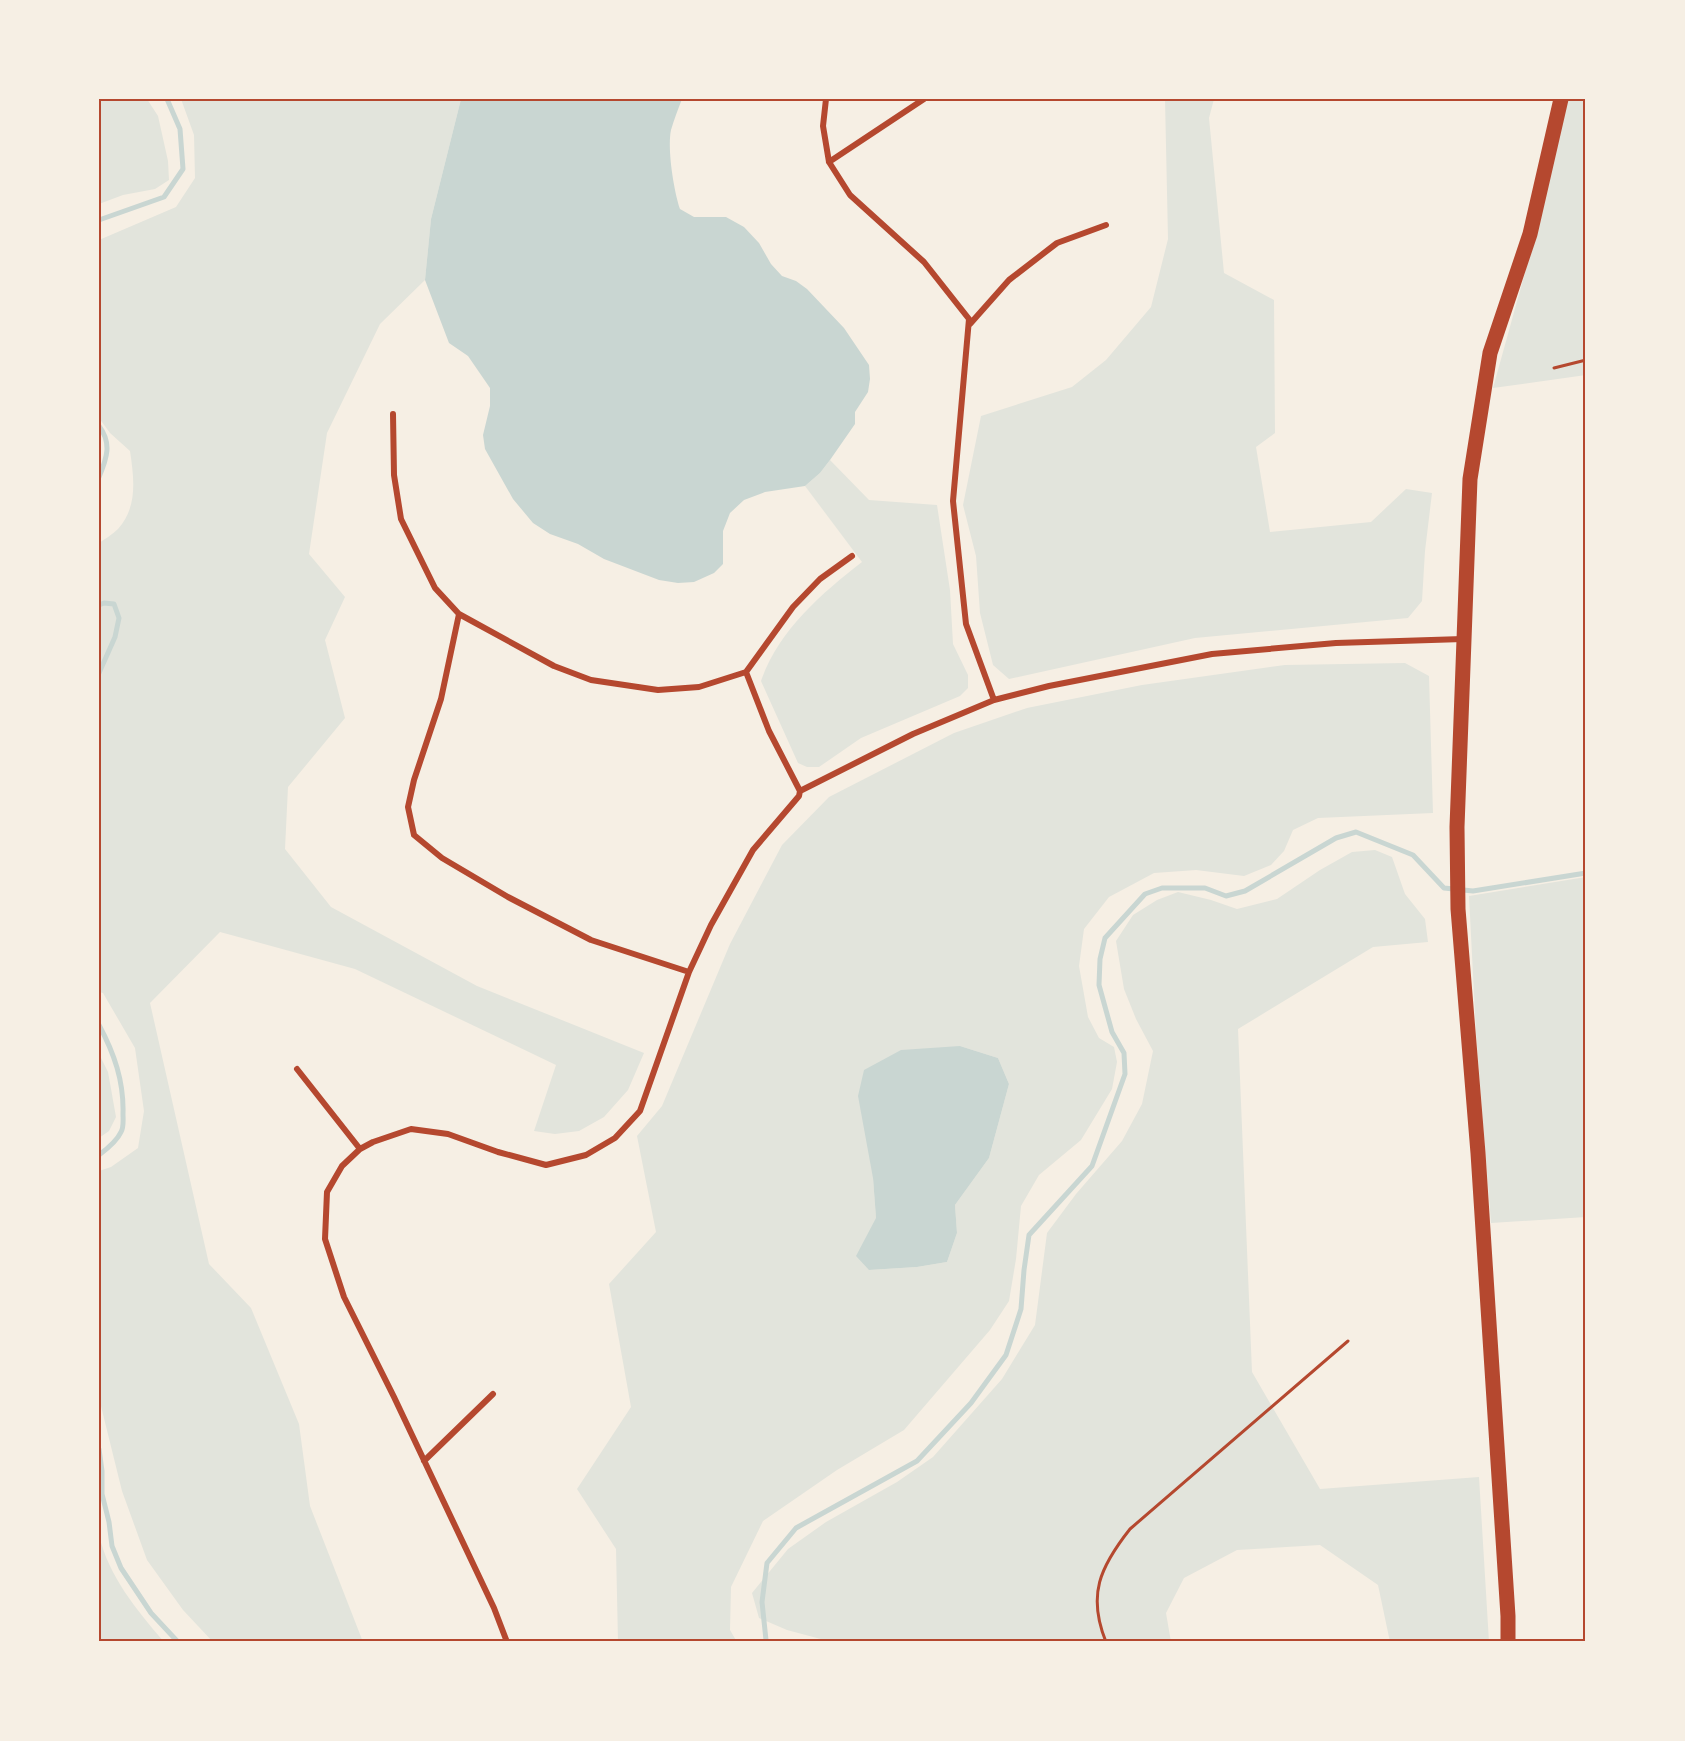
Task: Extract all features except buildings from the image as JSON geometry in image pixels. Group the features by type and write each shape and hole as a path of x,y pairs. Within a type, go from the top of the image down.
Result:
{"main road":[{"path":"1508,1642 1478,1153 1458,909 1457,860 1463,639 1470,479 1490,353 1530,234 1561,99"}],"street":[{"path":"826,99 823,126 829,162 850,195 924,262 969,319 953,501 966,624 994,700"},
{"path":"829,162 924,99"},
{"path":"969,324 1009,280 1057,243 1106,225"},
{"path":"393,414 394,475 401,519 435,588 459,614 554,666 591,681 658,690 699,687 746,672 793,607 820,579 852,556"},
{"path":"459,614 441,699 414,780 408,807 414,835 451,863 508,897 591,940 689,972"},
{"path":"800,791 913,734 994,700 1049,686 1212,654 1336,643 1463,639"},
{"path":"507,1642 494,1608 344,1297 324,1239 327,1192 342,1166 360,1149 411,1129 448,1134 498,1152 546,1165 586,1155 615,1138 640,1111 689,972 711,925 753,850 799,796 800,791 769,731 746,672"},
{"path":"297,1069 360,1149"},
{"path":"424,1461 494,1394"}],"path":[{"path":"1554,368 1586,360"},
{"path":"1106,1642 1097,1622 1096,1601 1099,1585 1111,1553 1130,1529 1348,1341"}],"shaded area":[{"path":"99,99 147,99 158,116 168,161 169,180 155,189 123,195 99,204"},
{"path":"181,99 461,99 431,219 425,280 380,324 327,433 309,554 345,597 325,640 345,718 288,787 285,849 331,907 477,986 644,1053 628,1090 604,1117 579,1131 555,1134 534,1131 556,1065 355,969 220,932 150,1003 209,1264 251,1308 299,1424 310,1506 363,1642 213,1642 183,1610 147,1560 122,1491 99,1398 99,1171 111,1167 138,1148 144,1111 135,1048 103,993 99,992 99,543 116,531 129,511 133,492 133,471 130,451 110,433 99,418 99,240 176,207 195,178 194,135"},
{"path":"461,99 682,99 670,138 672,170 680,209 694,217 726,217 744,227 759,243 771,264 782,276 796,281 807,289 844,328 869,365 868,392 855,412 855,424 830,460 820,473 805,486 765,492 744,500 730,513 723,531 723,564 714,573 694,582 678,583 659,580 604,559 578,544 550,534 533,523 513,499 485,449 483,435 490,406 490,388 468,356 449,343 425,280 431,219"},
{"path":"1165,99 1214,99 1209,118 1224,273 1274,300 1275,433 1256,447 1270,532 1371,522 1406,489 1432,493 1422,601 1408,618 1195,638 1009,679 993,665 980,613 976,556 963,505 981,416 1072,387 1106,360 1151,307 1168,239"},
{"path":"1568,99 1586,99 1586,375 1493,388 1541,215"},
{"path":"830,460 869,500 937,505 950,590 953,644 968,675 968,688 960,696 861,738 819,767 807,767 798,763 761,681 778,646 803,614 862,562 805,486 820,473"},
{"path":"1405,663 1429,676 1433,813 1318,818 1293,830 1284,851 1271,865 1244,876 1196,870 1154,873 1109,897 1084,929 1079,966 1088,1017 1099,1038 1114,1047 1117,1062 1112,1089 1081,1140 1039,1175 1021,1206 1009,1301 990,1330 904,1430 837,1470 763,1521 731,1587 730,1630 737,1642 618,1642 616,1549 577,1489 631,1407 609,1284 656,1232 637,1136 662,1106 730,944 782,845 829,797 954,733 1027,708 1142,685 1285,665","holes":["960,1046 998,1058 1009,1084 989,1158 955,1205 957,1233 947,1262 917,1267 869,1270 876,1218 873,1178"]},
{"path":"1375,850 1392,857 1405,894 1425,919 1428,942 1373,947 1238,1029 1252,1372 1320,1489 1479,1477 1489,1642 1390,1642 1378,1585 1320,1545 1237,1550 1184,1578 1166,1613 1171,1642 832,1642 787,1630 759,1618 752,1593 788,1549 826,1522 897,1482 933,1457 1002,1379 1035,1325 1047,1233 1076,1194 1122,1141 1142,1104 1153,1051 1136,1019 1124,989 1116,941 1133,915 1157,900 1178,892 1237,909 1277,899 1352,852"},
{"path":"1586,877 1586,1217 1491,1223 1476,1033 1469,896"},
{"path":"960,1046 998,1058 1009,1084 989,1158 955,1205 957,1233 947,1262 917,1267 869,1270 856,1256 876,1218 873,1178 858,1096 864,1070 901,1050"},
{"path":"99,1054 108,1072 116,1117 109,1131 99,1138"},
{"path":"99,1535 109,1565 117,1579 134,1605 164,1642 99,1642"}],"waterway":[{"path":"99,220 164,197 183,169 180,129 167,99"},
{"path":"99,426 107,445 99,477"},
{"path":"99,605 114,604 119,618 115,637 99,673"},
{"path":"768,1642 762,1602 767,1563 796,1528 917,1461 971,1403 1006,1355 1021,1309 1029,1235 1092,1166 1125,1074 1124,1053 1112,1032 1099,985 1100,959 1105,938 1145,894 1162,888 1205,888 1226,896 1245,891 1336,838 1356,832 1413,855 1444,888 1473,891 1586,873"},
{"path":"99,1025 117,1068 123,1102 122,1130 117,1139 99,1155"},
{"path":"99,1449 102,1494 112,1546 121,1568 151,1613 178,1642"}]}
